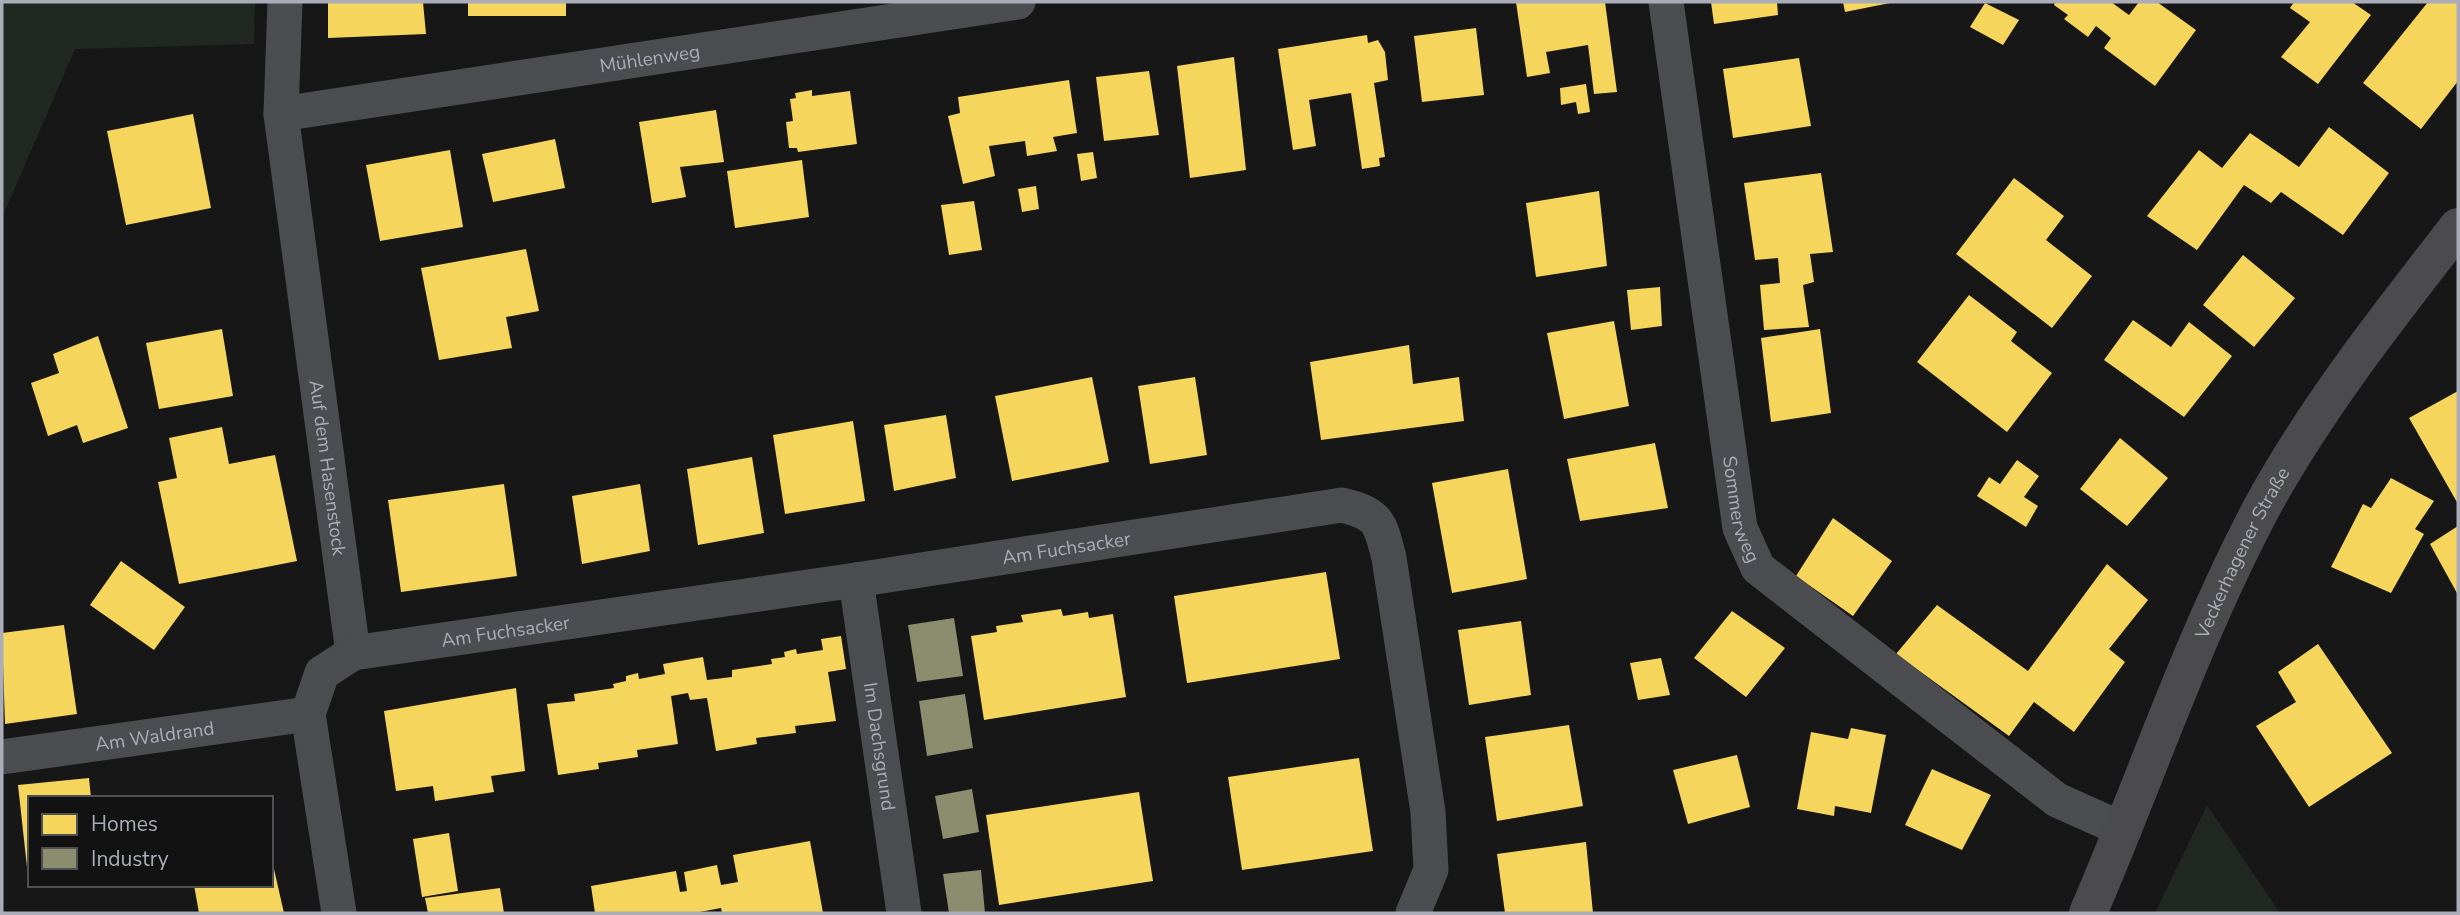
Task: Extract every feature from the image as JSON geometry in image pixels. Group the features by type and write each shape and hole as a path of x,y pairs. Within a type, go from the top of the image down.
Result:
{"street":[{"name":"Auf dem Hasenstock","path":"285,2 281,114 353,653"},
{"name":"Mühlenweg","path":"281,114 1018,2"},
{"name":"Sommerweg","path":"1666,2 1740,528 1758,568 2057,800 2124,830"},
{"name":"Veckerhagener Straße","path":"2088,913 2124,830 2199,636 2262,508 2375,335 2458,227"},
{"name":"Am Fuchsacker","path":"353,653 856,580 1342,505 1368,512 1381,525 1389,558 1428,812 1431,870 1413,913"},
{"name":"Im Dachsgrund","path":"856,580 904,913"},
{"path":"339,913 309,714 323,673 353,653"},
{"name":"Am Waldrand","path":"2,757 309,714"}],"shaded area":[{"path":"2,2 255,2 254,44 75,49 2,218"},
{"path":"2207,805 2280,913 2155,913"}],"building: Homes":[{"path":"328,2 423,2 426,34 328,38"},
{"path":"468,2 566,2 566,16 468,16"},
{"path":"1516,2 1605,2 1617,92 1594,94 1588,45 1546,52 1550,73 1527,77"},
{"path":"1711,2 1777,2 1778,15 1714,24"},
{"path":"1843,2 1890,2 1890,3 1845,12"},
{"path":"2055,2 2111,2 2129,15 2139,2 2157,2 2196,30 2155,86 2104,48 2111,38 2096,26 2088,37 2064,19 2068,15 2054,5"},
{"path":"2294,2 2352,2 2371,15 2318,84 2281,57 2310,22 2290,8"},
{"path":"2428,2 2458,2 2458,81 2421,129 2363,83"},
{"path":"1985,3 2019,20 2003,45 1970,27"},
{"path":"1476,28 1484,95 1422,102 1414,36"},
{"path":"1367,35 1368,43 1378,40 1385,52 1388,80 1374,83 1385,157 1379,158 1380,166 1362,169 1351,93 1309,100 1316,146 1293,150 1278,49"},
{"path":"1234,57 1246,170 1190,178 1177,66"},
{"path":"1799,58 1811,126 1733,138 1723,69"},
{"path":"1149,71 1159,135 1104,141 1096,77"},
{"path":"1069,80 1077,133 1053,137 1057,151 1027,156 1025,141 989,146 995,176 963,184 948,116 960,113 958,97"},
{"path":"1586,84 1590,112 1578,114 1576,102 1561,105 1560,88"},
{"path":"812,90 812,96 850,91 857,144 798,152 797,148 789,148 786,122 793,121 790,99 796,98 795,93"},
{"path":"716,110 724,162 680,167 686,197 652,203 639,122"},
{"path":"193,114 211,208 126,225 107,131"},
{"path":"2329,127 2389,173 2343,235 2281,192 2271,203 2244,185 2197,250 2147,216 2199,150 2222,168 2250,133 2299,167"},
{"path":"555,139 565,188 493,202 482,154"},
{"path":"450,150 463,227 380,241 366,165"},
{"path":"1093,152 1097,178 1081,181 1077,154"},
{"path":"802,160 809,217 735,228 727,171"},
{"path":"1821,173 1833,252 1810,254 1814,282 1803,285 1809,327 1764,330 1760,285 1780,283 1778,258 1755,260 1744,183"},
{"path":"2014,178 2064,216 2046,240 2092,276 2052,328 1956,254"},
{"path":"1036,186 1039,209 1022,212 1018,189"},
{"path":"1599,191 1607,266 1536,277 1526,203"},
{"path":"974,201 982,250 949,255 941,205"},
{"path":"526,249 539,311 506,317 512,348 439,360 421,268"},
{"path":"2243,255 2295,298 2254,347 2203,305"},
{"path":"1660,287 1662,326 1631,330 1627,290"},
{"path":"1969,295 2017,332 2011,341 2052,373 2007,432 1917,362"},
{"path":"2133,320 2171,347 2189,322 2232,356 2184,417 2104,360"},
{"path":"1614,321 1629,406 1564,419 1547,333"},
{"path":"222,329 233,396 159,409 146,343"},
{"path":"1820,329 1831,413 1771,422 1761,338"},
{"path":"98,336 128,428 83,443 77,425 48,436 31,383 59,373 53,354"},
{"path":"1409,345 1413,384 1459,377 1464,421 1321,440 1310,362"},
{"path":"1092,377 1109,462 1012,481 995,396"},
{"path":"1195,377 1207,455 1150,464 1138,386"},
{"path":"2458,391 2458,504 2409,418"},
{"path":"946,415 956,478 894,491 884,425"},
{"path":"853,421 865,501 785,514 773,435"},
{"path":"222,427 229,464 275,455 297,561 179,584 158,482 177,478 169,438"},
{"path":"2120,438 2168,478 2127,526 2080,489"},
{"path":"1655,443 1668,508 1580,521 1567,459"},
{"path":"752,457 764,533 698,545 687,469"},
{"path":"2017,460 2039,476 2024,497 2038,506 2026,527 1977,496 1989,477 2000,484"},
{"path":"1508,469 1527,579 1452,593 1432,483"},
{"path":"2391,478 2434,501 2415,529 2424,534 2391,593 2331,567 2363,504 2371,508"},
{"path":"504,484 517,576 401,592 388,500"},
{"path":"640,484 650,551 582,564 572,496"},
{"path":"1833,518 1892,561 1853,616 1796,576"},
{"path":"2458,526 2458,595 2430,544"},
{"path":"121,561 185,607 154,650 90,605"},
{"path":"2107,564 2148,600 2109,649 2125,662 2074,732 2034,702 2009,736 1896,654 1937,605 2028,671"},
{"path":"1326,572 1340,659 1187,683 1174,596"},
{"path":"1061,609 1063,616 1088,612 1089,618 1113,614 1126,697 984,720 971,636 997,632 996,626 1023,622 1021,615"},
{"path":"1732,611 1785,648 1746,697 1694,658"},
{"path":"1521,621 1531,695 1469,705 1458,630"},
{"path":"64,625 77,714 5,724 2,633"},
{"path":"841,636 846,669 828,672 836,721 795,726 796,733 756,738 757,744 716,751 707,698 690,700 688,693 671,696 678,744 637,750 638,757 598,763 599,769 558,775 547,704 575,701 574,694 614,688 613,684 626,681 626,676 638,673 639,679 665,674 663,664 703,657 707,680 732,677 732,670 772,664 771,659 785,657 784,652 796,649 797,654 823,650 821,639"},
{"path":"2318,644 2392,753 2309,807 2256,726 2296,702 2278,672"},
{"path":"1661,658 1670,695 1638,700 1630,663"},
{"path":"516,688 525,771 491,776 494,792 435,801 433,786 396,791 384,711"},
{"path":"1569,725 1583,806 1497,821 1485,737"},
{"path":"1851,728 1886,735 1871,813 1835,806 1834,816 1797,809 1811,732 1848,739"},
{"path":"1737,755 1750,807 1688,824 1673,770"},
{"path":"1359,758 1373,851 1242,870 1228,777"},
{"path":"1932,769 1991,795 1962,850 1905,825"},
{"path":"89,778 91,796 28,796 28,867 27,867 18,785"},
{"path":"1139,792 1153,881 999,905 986,815"},
{"path":"449,833 458,891 422,897 413,839"},
{"path":"810,841 823,913 722,913 721,908 694,913 595,913 591,886 676,871 680,892 687,891 684,872 717,865 721,885 738,882 733,855"},
{"path":"1586,842 1593,913 1505,913 1497,854"},
{"path":"273,865 284,913 199,913 194,887 273,887"},
{"path":"500,888 504,913 428,913 425,898"}],"building: Industry":[{"path":"954,618 963,676 917,682 908,625"},
{"path":"965,694 973,748 927,756 919,701"},
{"path":"972,789 979,832 943,839 935,796"},
{"path":"981,870 985,913 949,913 943,874"}]}
